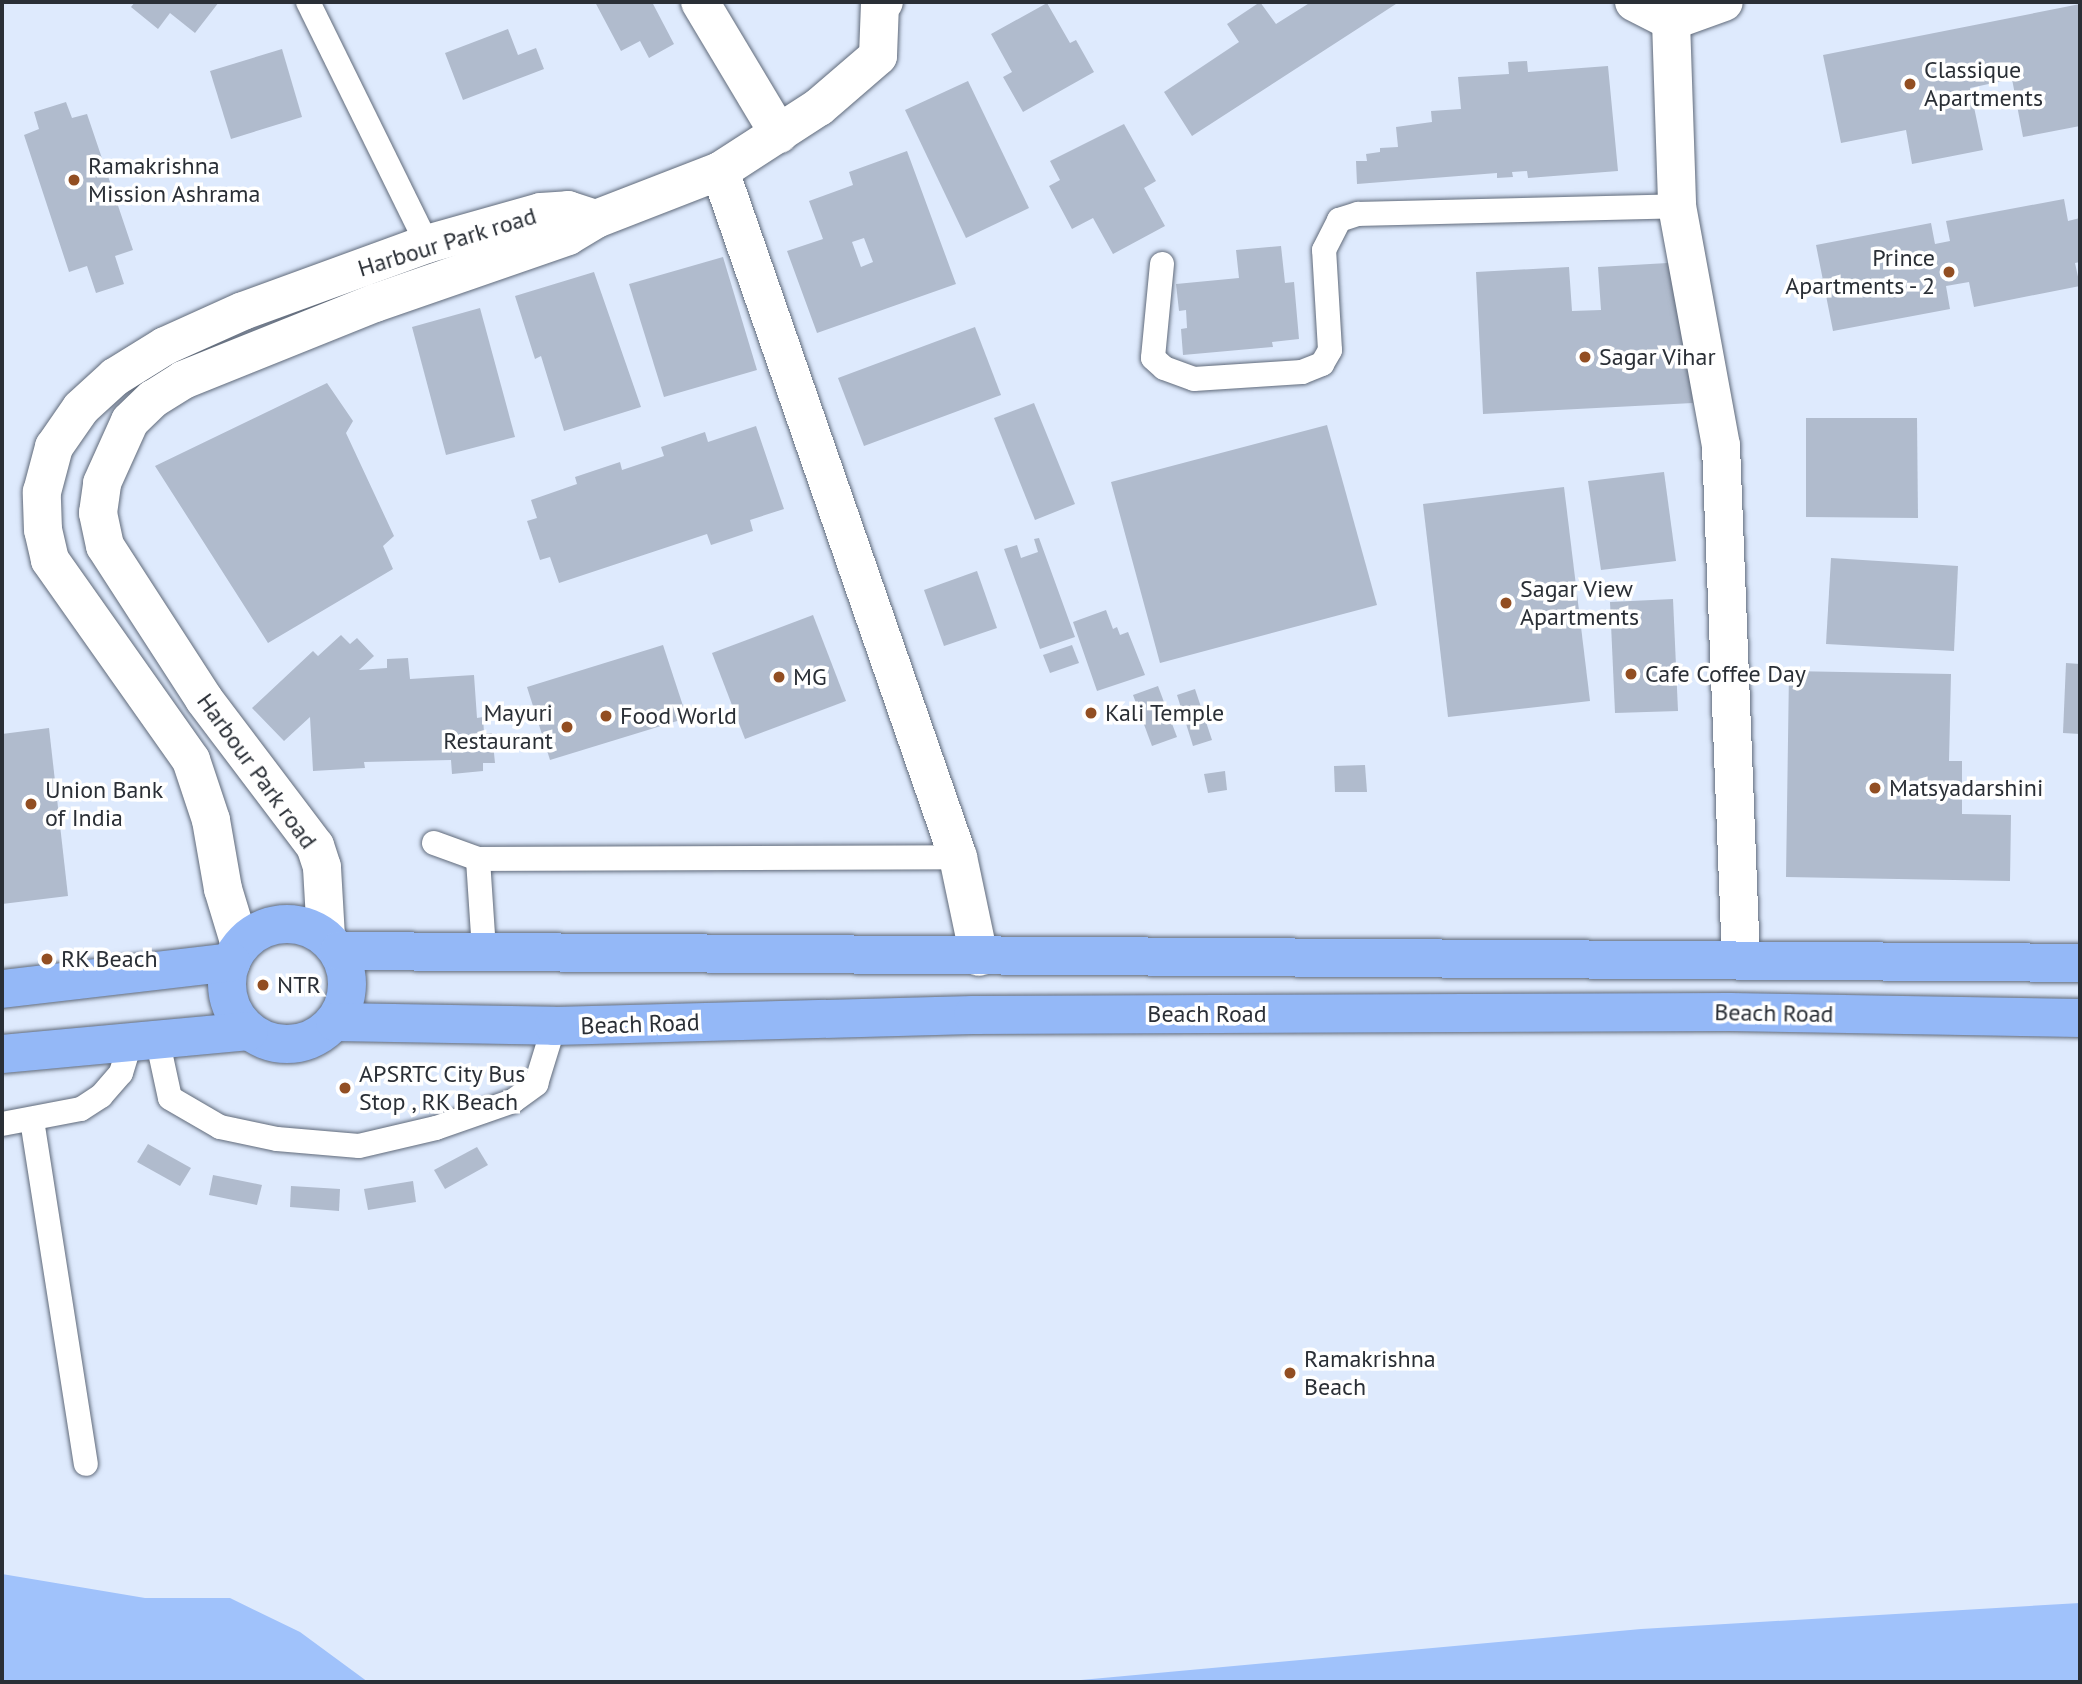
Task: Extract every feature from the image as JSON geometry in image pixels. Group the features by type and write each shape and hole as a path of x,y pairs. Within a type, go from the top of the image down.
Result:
{"main road":[{"path":"249,1031 228,999 235,953 254,932 291,923 332,944 484,950 979,957 1741,959 2080,963"},
{"path":"2,1054 144,1040 173,1041 249,1031 284,1044 303,1043 334,1022 348,987 332,944"},
{"path":"2,989 235,953"},
{"name":"Beach Road","path":"334,1022 554,1026 972,1014 1731,1012 2080,1018"}],"street":[{"path":"700,2 779,134"},
{"path":"596,219 720,171 779,134 878,56 881,2"},
{"path":"1634,2 1671,21 1724,2"},
{"path":"1671,21 1677,206 1721,446 1741,959"},
{"path":"720,171 958,857 979,957"},
{"name":"Harbour Park road","path":"235,953 211,820 191,761 50,560 43,530 42,492 54,447 81,408 115,377 165,346 243,311 428,244 541,212 568,210 596,219"},
{"name":"Harbour Park road","path":"332,944 322,867 315,846 197,688 105,546 98,513 113,452 130,421 153,399 183,380 375,303 568,236 596,219"}],"lane":[{"path":"308,2 428,244"},
{"path":"1162,264 1153,358 1164,369 1194,379 1302,372 1322,364 1330,349 1324,250 1339,220 1358,214 1677,206"},
{"path":"434,843 478,859 958,857"},
{"path":"478,859 484,950"},
{"path":"144,1040 170,1098 220,1126 277,1139 359,1146 436,1128 513,1101 536,1084 554,1026"},
{"path":"2,1124 81,1109 101,1096 144,1040"},
{"path":"32,1120 86,1464"}],"water":[{"path":"2,1574 145,1598 230,1598 300,1632 368,1682 2,1682"},
{"path":"2080,1603 2080,1682 1059,1682 1641,1629"}],"building":[{"path":"135,2 219,2 195,33 170,13 158,29 131,7"},
{"path":"595,2 652,2 674,44 649,58 640,41 621,51"},
{"path":"1260,2 1276,24 1311,2 1399,2 1192,136 1164,92 1239,42 1227,24"},
{"path":"1047,3 1070,43 1076,40 1094,72 1023,112 1003,77 1012,72 991,34"},
{"name":"Classique Apartments","path":"2080,4 2080,126 2023,137 2012,79 1970,88 1983,150 1912,164 1906,130 1841,143 1823,55"},
{"path":"508,29 518,55 536,48 544,69 463,100 445,53"},
{"path":"282,49 302,117 231,139 210,71"},
{"path":"1527,61 1528,72 1608,66 1618,171 1528,178 1527,171 1512,172 1513,177 1497,178 1497,173 1357,184 1356,161 1367,161 1366,154 1380,152 1380,148 1398,147 1396,127 1432,122 1431,111 1461,109 1458,77 1509,74 1508,62"},
{"path":"968,81 1029,208 966,238 905,110"},
{"path":"66,102 72,118 87,114 133,250 115,256 124,284 96,293 87,266 69,272 24,135 39,129 34,112"},
{"path":"1124,124 1156,181 1144,188 1165,226 1113,254 1093,218 1072,229 1049,186 1060,180 1050,161"},
{"path":"907,151 956,284 817,333 787,251 823,239 809,201 853,185 849,172","holes":["864,238 873,262 861,267 852,242"]},
{"name":"Prince Apartments - 2","path":"2064,199 2068,221 2080,218 2080,262 2075,263 2080,286 1974,307 1969,282 1946,286 1950,309 1833,331 1816,245 1931,223 1935,244 1950,241 1946,221"},
{"path":"1281,246 1285,283 1294,282 1299,339 1272,342 1273,347 1183,355 1181,329 1187,328 1186,310 1179,311 1176,284 1239,278 1236,250"},
{"path":"723,257 757,370 664,397 629,284"},
{"name":"Sagar Vihar","path":"1685,262 1693,403 1483,414 1476,272 1569,267 1572,311 1601,310 1598,267"},
{"path":"594,272 641,407 564,431 541,356 535,359 515,296"},
{"path":"480,308 515,437 446,455 412,327"},
{"path":"975,327 1001,395 864,446 838,378"},
{"path":"327,383 353,421 346,433 394,536 383,546 393,569 268,643 155,466"},
{"path":"1034,403 1075,504 1035,520 994,418"},
{"path":"1806,418 1917,418 1918,518 1806,517"},
{"path":"1327,425 1377,605 1160,663 1111,482"},
{"path":"756,426 784,509 750,520 753,531 711,545 707,534 559,583 550,557 540,560 527,521 537,518 531,500 577,484 575,477 620,462 622,470 664,456 661,447 705,432 708,442"},
{"path":"1664,472 1676,561 1601,570 1588,481"},
{"name":"Sagar View Apartments","path":"1564,487 1590,701 1448,717 1423,504"},
{"path":"1039,538 1075,637 1040,649 1004,549 1017,545 1021,558 1038,552 1034,539"},
{"path":"1831,558 1958,566 1954,651 1826,644"},
{"path":"977,571 997,628 944,646 924,590"},
{"path":"1673,599 1678,711 1615,713 1610,602"},
{"path":"1106,610 1113,629 1117,627 1120,635 1128,632 1145,675 1097,691 1073,622"},
{"name":"MG","path":"813,615 846,701 745,739 712,653"},
{"path":"341,635 350,644 357,638 374,656 359,670 387,668 387,659 408,658 410,679 474,675 477,718 483,717 484,733 492,733 495,763 483,763 483,771 452,774 451,760 364,762 365,768 313,771 310,717 284,741 252,708 313,651 318,656"},
{"path":"663,645 687,718 550,760 527,687"},
{"path":"1072,645 1079,663 1050,673 1043,655"},
{"path":"2066,663 2080,664 2080,734 2063,733"},
{"name":"Matsyadarshini","path":"1789,671 1951,674 1949,761 1962,761 1962,814 2011,815 2010,881 1786,877"},
{"path":"1158,686 1177,737 1152,746 1133,695"},
{"path":"1195,689 1212,740 1193,746 1177,695"},
{"path":"49,728 68,896 2,904 2,734"},
{"path":"1365,765 1367,792 1335,792 1334,766"},
{"path":"1225,771 1227,790 1208,793 1204,774"},
{"path":"148,1144 191,1168 180,1186 137,1162"},
{"path":"477,1147 488,1165 445,1189 434,1170"},
{"path":"213,1175 262,1185 257,1205 209,1195"},
{"path":"413,1181 416,1202 368,1210 364,1189"},
{"path":"291,1186 340,1189 339,1211 290,1207"}],"place":[{"name":"Classique Apartments","path":"1910,84"},
{"name":"Ramakrishna Mission Ashrama","path":"74,180"},
{"name":"Prince Apartments - 2","path":"1949,272"},
{"name":"Sagar Vihar","path":"1585,357"},
{"name":"Sagar View Apartments","path":"1506,603"},
{"name":"Cafe Coffee Day","path":"1631,674"},
{"name":"MG","path":"779,677"},
{"name":"Kali Temple","path":"1091,713"},
{"name":"Food World","path":"606,716"},
{"name":"Mayuri Restaurant","path":"567,727"},
{"name":"Matsyadarshini","path":"1875,788"},
{"name":"Union Bank of India","path":"31,804"},
{"name":"RK Beach","path":"47,959"},
{"name":"NTR","path":"263,985"},
{"name":"APSRTC City Bus Stop , RK Beach","path":"345,1088"},
{"name":"Ramakrishna Beach","path":"1290,1373"}]}
